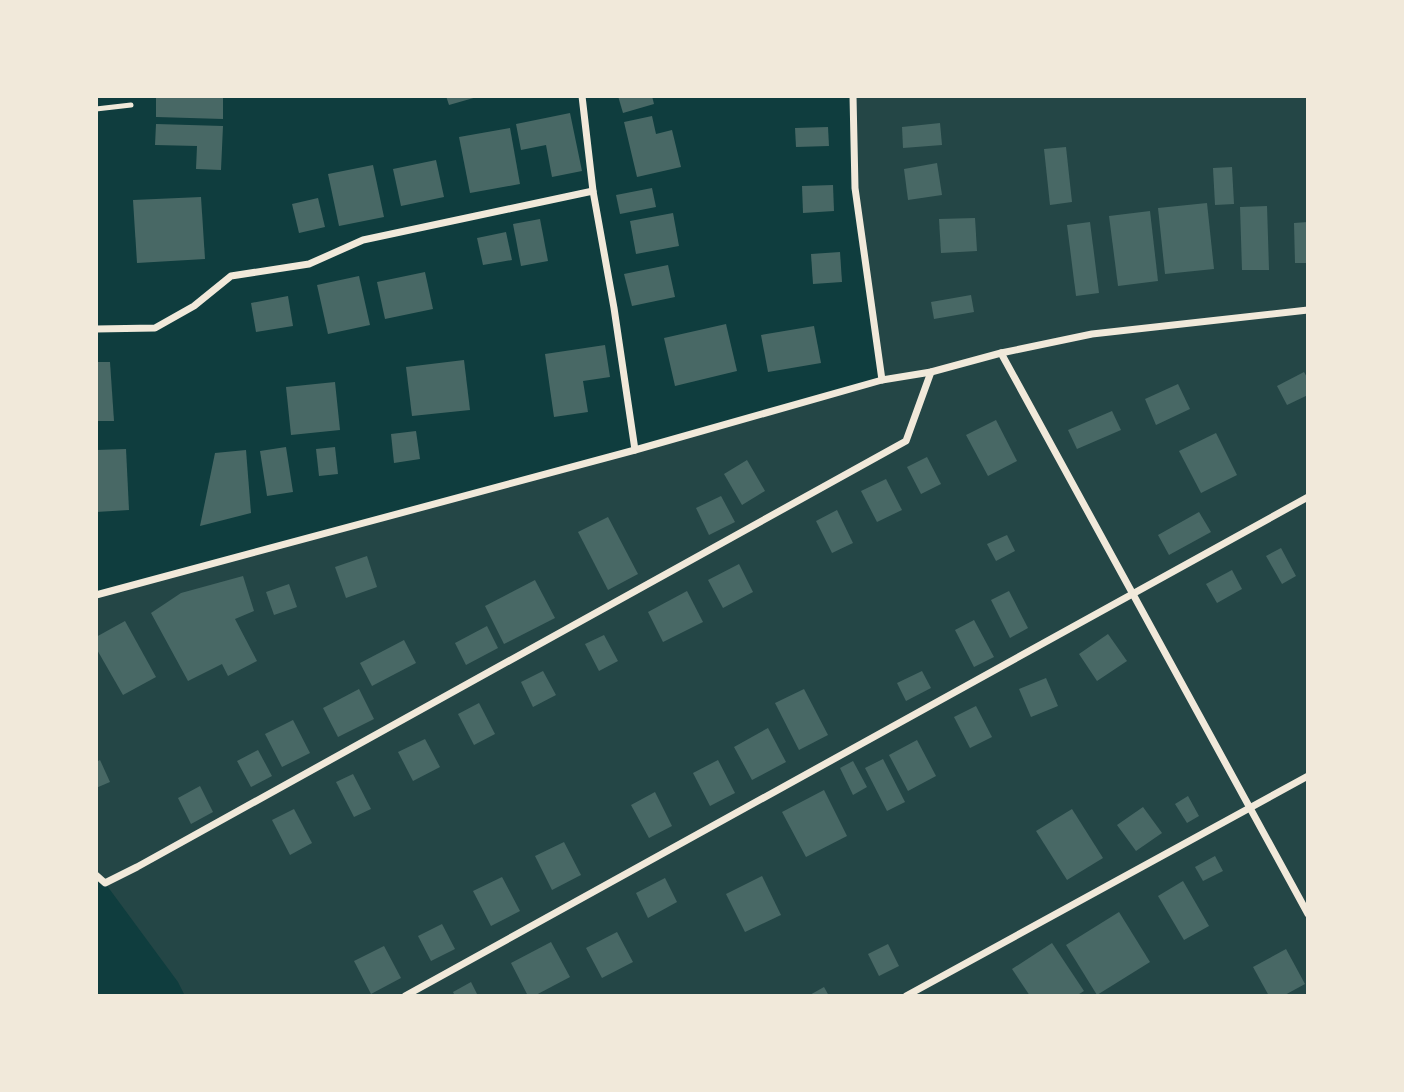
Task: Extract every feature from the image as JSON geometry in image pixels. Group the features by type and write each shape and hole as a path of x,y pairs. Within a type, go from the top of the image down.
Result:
{"street":[{"path":"582,96 593,191 635,450"},
{"path":"853,96 855,188 883,380"},
{"path":"96,329 155,328 194,306 231,276 309,264 363,240 593,191"},
{"path":"96,595 635,450 883,380 931,372 1001,353 1093,334 1308,310"},
{"path":"1001,353 1308,914"},
{"path":"96,875 106,883 137,867 906,442 931,372"},
{"path":"405,996 1308,497"},
{"path":"906,996 1308,776"}],"lane":[{"path":"96,109 131,105"}],"shaded area":[{"path":"853,96 1308,96 1308,996 185,996 178,982 105,883 96,875 96,595 882,381 855,188"}],"building":[{"path":"156,96 223,98 223,119 156,117"},
{"path":"446,96 477,96 477,97 449,105"},
{"path":"618,96 652,96 654,104 623,113"},
{"path":"570,113 582,171 552,177 546,145 521,150 516,124"},
{"path":"652,116 656,134 672,130 681,167 637,177 624,122"},
{"path":"940,123 942,145 903,148 902,127"},
{"path":"156,124 223,126 221,170 196,169 197,146 155,145"},
{"path":"828,127 829,146 796,147 795,128"},
{"path":"510,128 520,184 470,193 459,137"},
{"path":"1066,147 1072,202 1050,205 1044,149"},
{"path":"436,160 444,197 401,206 393,169"},
{"path":"937,163 942,195 908,200 904,169"},
{"path":"373,165 384,217 339,226 328,174"},
{"path":"1232,167 1234,204 1215,205 1213,168"},
{"path":"833,185 834,211 803,213 802,186"},
{"path":"652,188 656,207 620,214 616,195"},
{"path":"201,197 205,259 137,263 133,200"},
{"path":"318,198 325,227 299,233 292,204"},
{"path":"1207,203 1214,269 1165,274 1158,208"},
{"path":"1267,206 1269,270 1242,270 1240,207"},
{"path":"1150,211 1158,281 1118,286 1109,216"},
{"path":"673,213 679,246 636,254 630,221"},
{"path":"975,218 977,251 941,253 939,219"},
{"path":"540,219 548,261 521,266 513,224"},
{"path":"1090,222 1099,293 1076,296 1067,225"},
{"path":"1308,222 1308,263 1295,263 1294,223"},
{"path":"506,232 512,260 483,265 477,238"},
{"path":"840,252 842,282 813,284 811,254"},
{"path":"668,265 675,297 632,306 624,274"},
{"path":"425,272 433,309 385,319 377,282"},
{"path":"359,276 370,325 328,334 317,285"},
{"path":"971,295 974,312 934,319 931,302"},
{"path":"288,296 293,326 256,332 251,303"},
{"path":"726,324 737,371 675,386 664,338"},
{"path":"814,326 821,363 768,372 761,335"},
{"path":"605,345 610,377 583,381 588,412 554,417 545,354"},
{"path":"464,360 470,410 412,416 406,367"},
{"path":"96,362 110,362 114,421 96,421"},
{"path":"1304,372 1308,379 1308,395 1287,405 1277,386"},
{"path":"335,382 340,430 291,435 286,387"},
{"path":"1178,384 1190,409 1156,425 1145,399"},
{"path":"1112,411 1121,430 1077,449 1068,430"},
{"path":"996,420 1017,461 988,476 966,435"},
{"path":"416,431 420,459 394,463 391,434"},
{"path":"1216,433 1237,475 1201,493 1179,451"},
{"path":"286,447 293,492 267,496 260,451"},
{"path":"335,447 338,474 319,476 316,449"},
{"path":"126,449 129,510 96,512 96,450"},
{"path":"246,450 251,513 200,526 215,453"},
{"path":"927,457 941,484 921,494 907,467"},
{"path":"747,460 765,491 742,505 724,474"},
{"path":"886,479 902,510 877,522 861,491"},
{"path":"721,496 735,522 709,535 696,508"},
{"path":"837,510 853,543 832,553 816,521"},
{"path":"1199,512 1211,532 1169,555 1158,535"},
{"path":"608,517 638,574 608,590 578,532"},
{"path":"1007,535 1015,551 996,561 987,544"},
{"path":"1281,548 1296,576 1282,584 1266,556"},
{"path":"367,556 377,587 346,598 335,567"},
{"path":"739,564 753,592 723,608 708,580"},
{"path":"1232,570 1242,589 1217,603 1206,584"},
{"path":"243,576 254,611 235,619 257,661 228,676 222,664 188,681 151,613 181,593"},
{"path":"535,580 555,618 504,644 485,606"},
{"path":"289,584 297,607 274,615 266,592"},
{"path":"687,591 703,622 663,642 648,612"},
{"path":"1009,591 1028,628 1010,638 991,600"},
{"path":"974,620 994,657 974,667 955,630"},
{"path":"125,621 156,677 123,695 96,648 96,637"},
{"path":"487,626 498,648 466,665 455,643"},
{"path":"1108,634 1127,661 1097,681 1079,654"},
{"path":"604,635 618,661 599,671 585,644"},
{"path":"404,640 416,663 372,686 360,663"},
{"path":"543,671 556,695 533,707 521,682"},
{"path":"922,671 931,688 906,701 897,683"},
{"path":"1046,678 1058,706 1031,717 1019,689"},
{"path":"359,689 374,719 338,737 323,708"},
{"path":"804,689 828,735 799,750 775,703"},
{"path":"479,703 495,734 474,745 458,714"},
{"path":"976,706 992,737 970,748 954,717"},
{"path":"293,720 310,753 282,767 265,734"},
{"path":"768,728 786,762 752,780 734,747"},
{"path":"425,739 440,767 413,781 398,752"},
{"path":"917,740 936,776 908,791 889,755"},
{"path":"258,750 272,776 251,787 237,761"},
{"path":"883,759 905,802 887,811 865,768"},
{"path":"100,760 110,782 96,788 96,762"},
{"path":"718,760 735,793 710,806 693,773"},
{"path":"853,761 867,787 853,795 840,768"},
{"path":"353,774 371,809 354,817 336,782"},
{"path":"200,786 213,812 191,824 178,798"},
{"path":"824,790 847,836 806,857 782,812"},
{"path":"655,792 672,826 649,838 631,805"},
{"path":"1188,796 1199,816 1187,823 1175,804"},
{"path":"1143,807 1162,833 1136,851 1117,825"},
{"path":"294,809 312,843 290,855 272,820"},
{"path":"1072,809 1103,858 1067,880 1036,831"},
{"path":"564,842 581,875 552,890 535,856"},
{"path":"1215,856 1223,871 1203,881 1195,867"},
{"path":"762,876 781,915 745,932 726,894"},
{"path":"502,877 520,911 491,926 473,891"},
{"path":"665,878 677,902 648,918 636,893"},
{"path":"1183,881 1209,926 1184,940 1158,896"},
{"path":"1119,912 1150,962 1097,995 1066,945"},
{"path":"442,924 455,949 431,961 418,936"},
{"path":"617,932 633,962 602,978 586,948"},
{"path":"551,942 570,977 534,996 528,996 511,963"},
{"path":"1052,943 1084,991 1076,996 1030,996 1012,969"},
{"path":"888,944 899,966 879,976 868,954"},
{"path":"384,946 401,978 371,994 354,961"},
{"path":"1286,949 1305,984 1283,996 1269,996 1253,967"},
{"path":"471,982 478,996 455,996 453,992"},
{"path":"824,987 829,996 808,996"}]}
